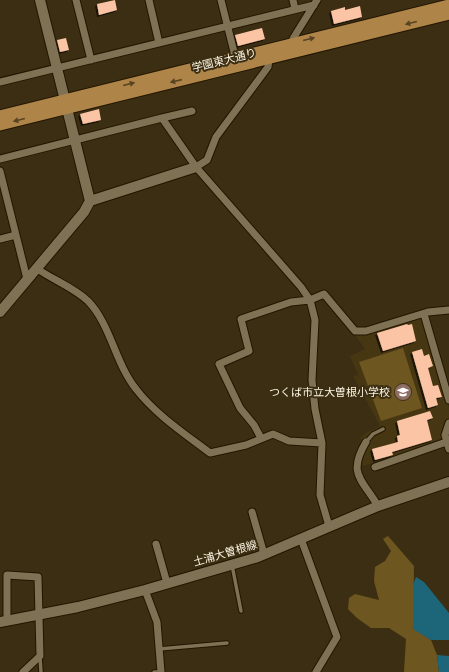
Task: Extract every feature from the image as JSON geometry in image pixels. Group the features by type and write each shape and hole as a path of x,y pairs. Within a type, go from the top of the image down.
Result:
{"main road":[{"path":"40,0 90,201"},
{"name":"学園東大通り","path":"0,125 65,104 292,44 449,5"},
{"name":"学園東大通り","path":"0,116 65,104 269,59 449,14"},
{"path":"0,312 84,212 90,201 196,166"},
{"name":"土浦大曽根線","path":"4,621 40,615 145,590 232,564 264,554 378,506 449,482"}],"street":[{"path":"76,0 91,60"},
{"path":"149,0 159,43"},
{"path":"221,0 234,52"},
{"path":"293,0 296,9"},
{"path":"0,82 296,9 315,2"},
{"path":"292,44 294,37 315,2"},
{"path":"196,166 207,160 216,137 268,67 269,59"},
{"path":"0,159 192,111"},
{"path":"162,118 196,166 291,275 310,300 315,320 312,380 315,409 322,443 320,495 329,526"},
{"path":"0,171 27,279"},
{"path":"0,239 16,235"},
{"path":"36,268 78,293 88,302 98,316 126,375 135,388 154,408 210,453 246,445 273,434 289,441 322,443"},
{"path":"261,438 254,425 240,408 219,364 249,351 241,319 291,302 310,300 324,294 355,331 366,331 424,314 448,312"},
{"path":"424,314 449,400"},
{"path":"375,467 448,444 444,435 449,423"},
{"path":"366,442 357,462 356,471 358,477 378,506"},
{"path":"252,512 264,554"},
{"path":"301,539 337,637 316,672"},
{"path":"156,544 167,583"},
{"path":"4,621 4,575 38,577 40,656 23,672"},
{"path":"145,590 157,622 161,672"}],"lane":[{"path":"366,442 373,434 383,429"},
{"path":"232,564 241,611"},
{"path":"159,649 227,643"},
{"path":"40,656 40,672"},
{"path":"154,672 161,672"}],"shaded area":[{"name":"つくば市立大曽根小学校","path":"422,318 449,408 449,439 375,463 361,466 361,458 368,443 360,438 366,433 380,426 353,376 358,375 350,356 365,349 355,335"},
{"path":"403,348 422,408 381,421 359,362"},
{"path":"388,536 414,566 413,628 431,640 437,655 439,672 404,672 406,639 389,628 371,628 357,618 348,609 349,598 355,594 379,600 374,581 375,567 385,561 391,551 383,539"}],"water":[{"path":"416,577 424,582 449,613 449,640 431,640 413,629 413,585"},
{"path":"437,655 449,656 449,672 439,672"}],"building":[{"path":"115,0 117,10 99,15 97,4"},
{"path":"360,6 362,17 334,24 331,11 345,7 345,10"},
{"path":"262,28 265,39 238,46 235,35"},
{"path":"66,38 69,50 60,52 57,40"},
{"path":"99,109 101,120 83,124 80,114"},
{"path":"407,324 412,324 416,341 383,351 377,333"},
{"path":"422,349 424,356 429,354 433,366 428,368 433,386 438,385 442,397 436,398 438,405 428,408 412,352"},
{"path":"430,411 433,418 427,420 432,440 392,452 393,455 375,460 372,449 398,442 397,436 400,435 397,421"}],"place":[{"name":"つくば市立大曽根小学校","path":"403,392"}]}
